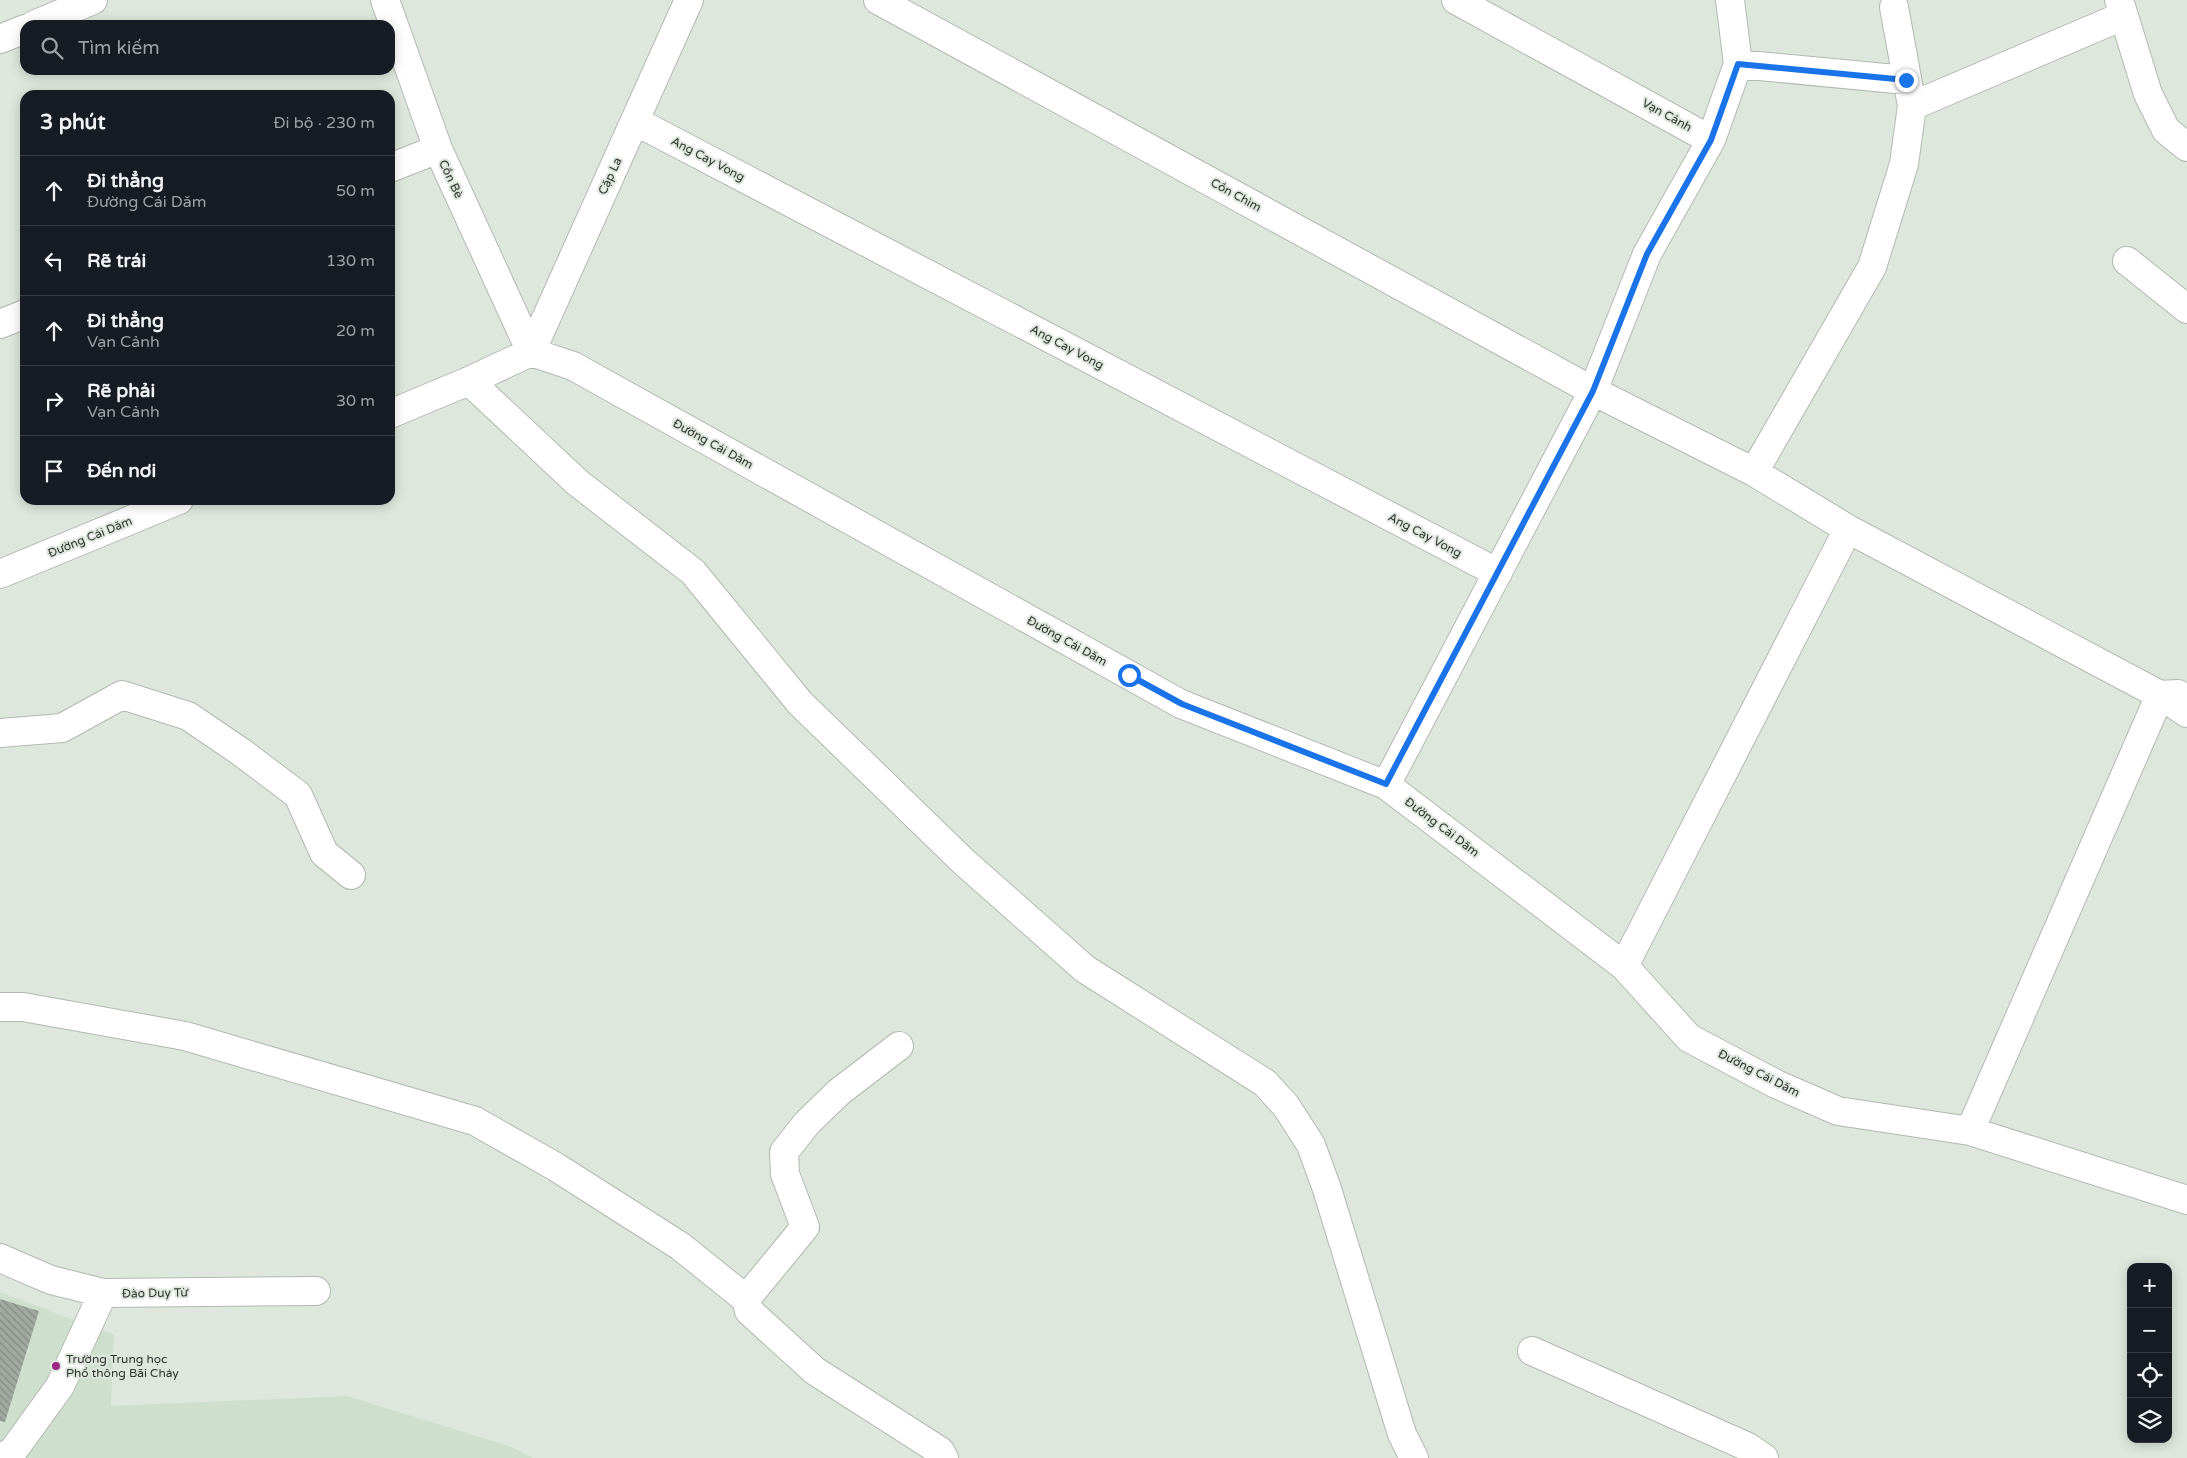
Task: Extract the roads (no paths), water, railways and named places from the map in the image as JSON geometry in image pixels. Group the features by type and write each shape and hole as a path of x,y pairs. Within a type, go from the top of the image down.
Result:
{"street":[{"path":"46,20 93,0"},
{"name":"Cồn Bè","path":"385,0 392,20"},
{"name":"Cặp La","path":"531,352 689,0"},
{"name":"Cồn Chìm","path":"878,0 1593,391 1754,472 1848,529 2160,696 2187,713"},
{"name":"Vạn Cảnh","path":"1456,0 1711,140"},
{"path":"1386,784 1593,391 1647,254 1711,140 1738,64 1730,0"},
{"path":"1754,472 1872,267 1904,164 1912,106 1894,7"},
{"path":"1912,106 2121,8 2148,94 2166,130 2187,147"},
{"name":"Cồn Bè","path":"395,28 438,149 531,352"},
{"path":"0,39 20,31"},
{"path":"1738,64 1906,80"},
{"name":"Ang Cay Vong","path":"635,120 1498,573"},
{"path":"395,166 438,149"},
{"path":"2127,261 2187,309"},
{"path":"0,324 20,316"},
{"path":"395,412 469,381 531,352"},
{"name":"Đường Cái Dăm","path":"531,352 573,366 1182,704 1386,784 1624,966 1688,1038 1776,1084 1838,1111 1970,1131 2187,1200"},
{"path":"469,381 578,483 693,572 800,703 964,862 1086,969 1265,1083 1286,1106 1311,1145 1321,1171 1402,1434 1414,1458"},
{"name":"Đường Cái Dăm","path":"0,574 168,505"},
{"path":"1624,966 1848,529"},
{"path":"1970,1131 2160,696 2187,694"},
{"path":"0,733 62,728 122,696 188,716 242,752 298,795 324,853 351,875"},
{"path":"0,1007 23,1007 184,1036 475,1121 556,1167 680,1246 746,1300 749,1311 815,1371 940,1452 944,1458"},
{"path":"746,1300 805,1227 785,1174 784,1152 806,1123 839,1092 899,1046"},
{"name":"Đào Duy Từ","path":"0,1258 51,1280 102,1294 316,1290"},
{"path":"1,1458 13,1451 60,1386 102,1294"},
{"path":"1532,1351 1740,1444 1764,1458"}],"place":[{"name":"Trường Trung học Phổ thông Bãi Cháy","path":"56,1366"}]}
